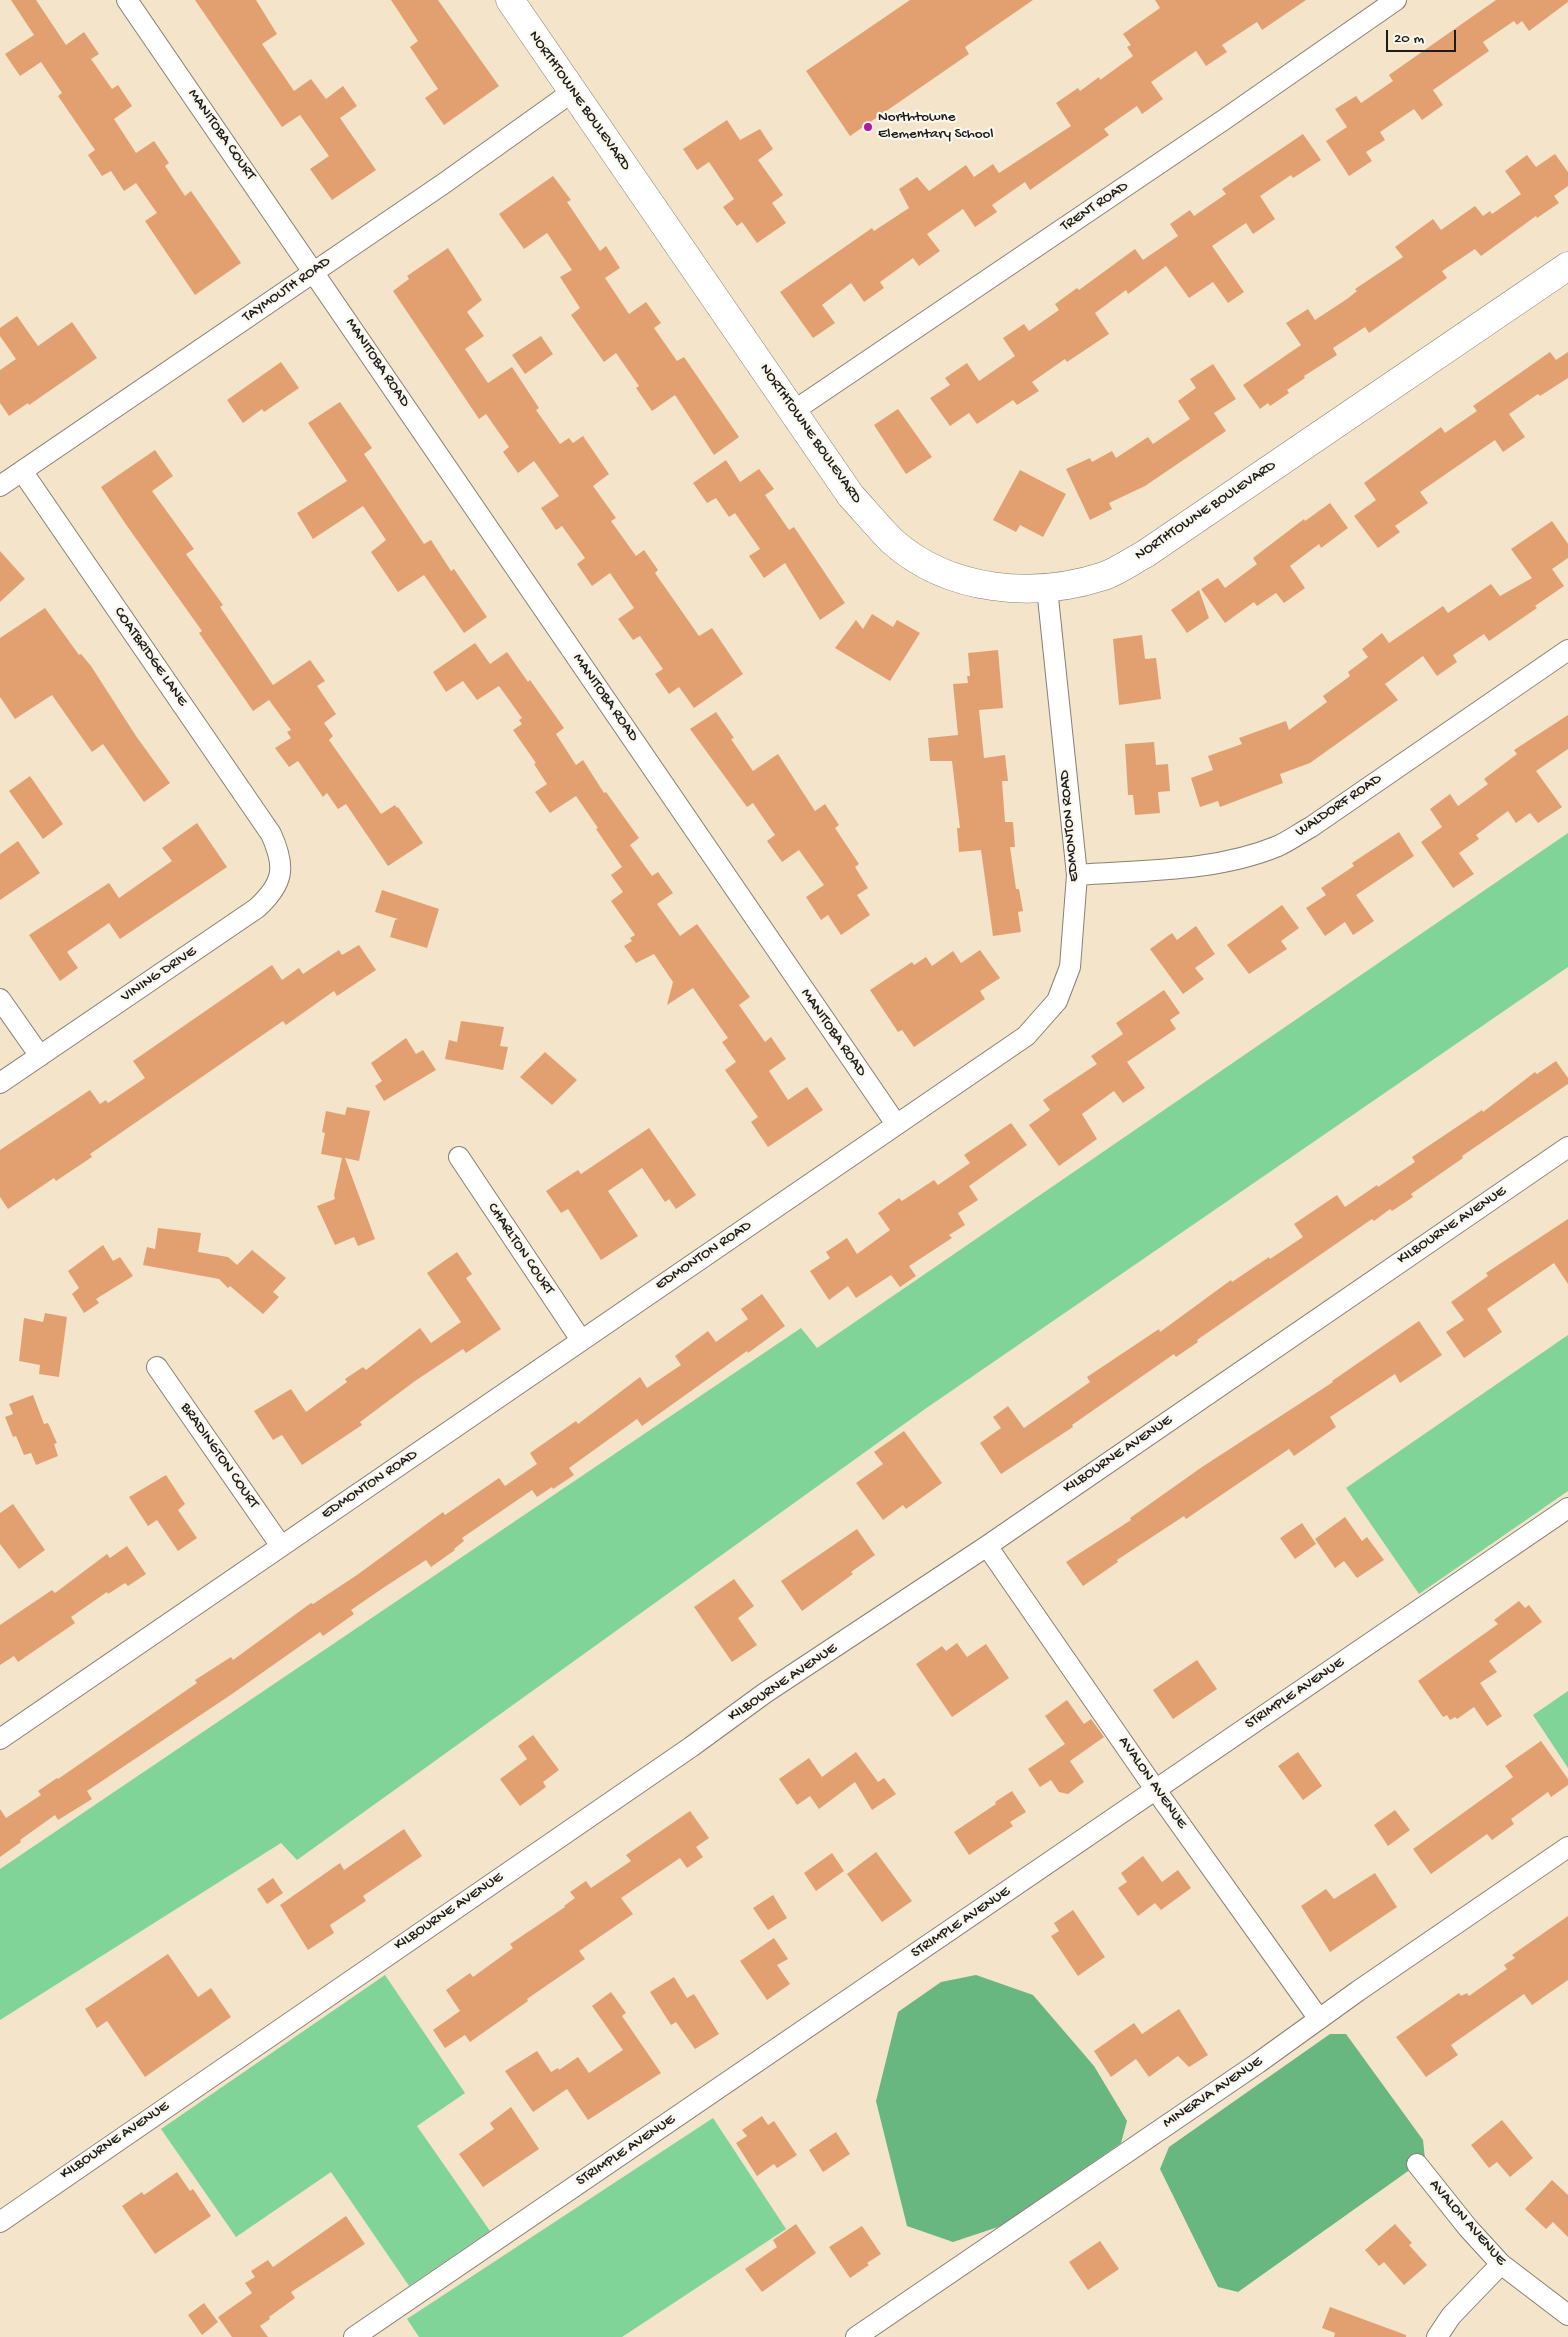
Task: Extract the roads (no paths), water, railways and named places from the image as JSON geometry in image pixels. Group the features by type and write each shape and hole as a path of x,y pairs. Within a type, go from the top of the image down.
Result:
{"street":[{"name":"MANITOBA COURT","path":"127,0 314,271"},
{"name":"NORTHTOWNE BOULEVARD","path":"510,0 851,496 893,542 928,566 984,586 1015,589 1047,588 1106,575 1144,554 1568,266"},
{"name":"TRENT ROAD","path":"792,412 1225,119 1396,0"},
{"name":"TAYMOUTH ROAD","path":"0,486 443,184 572,92"},
{"name":"MANITOBA ROAD","path":"314,271 896,1124"},
{"name":"COATBRIDGE LANE","path":"22,471 276,844"},
{"name":"EDMONTON ROAD","path":"0,1740 1026,1036 1057,1001 1070,968 1077,875 1047,588"},
{"name":"WALDORF ROAD","path":"1077,875 1202,866 1237,859 1278,846 1311,826 1568,650"},
{"name":"VINING DRIVE","path":"0,1083 257,908 272,894 280,876 280,854 276,844"},
{"path":"0,999 40,1056"},
{"name":"KILBOURNE AVENUE","path":"0,2222 765,1694 987,1546 1568,1147"},
{"name":"CHARLTON COURT","path":"459,1157 581,1340"},
{"name":"BRADINGTON COURT","path":"157,1367 282,1546"},
{"name":"STRIMPLE AVENUE","path":"354,2337 1568,1508"},
{"name":"AVALON AVENUE","path":"987,1546 1155,1789 1319,2019"},
{"name":"MINERVA AVENUE","path":"856,2337 1258,2063 1568,1847"},
{"name":"AVALON AVENUE","path":"1417,2164 1462,2221 1501,2264 1568,2315"},
{"path":"1437,2337 1451,2316 1501,2264"}],"place":[{"name":"Northtowne Elementary School","path":"868,127"}]}
